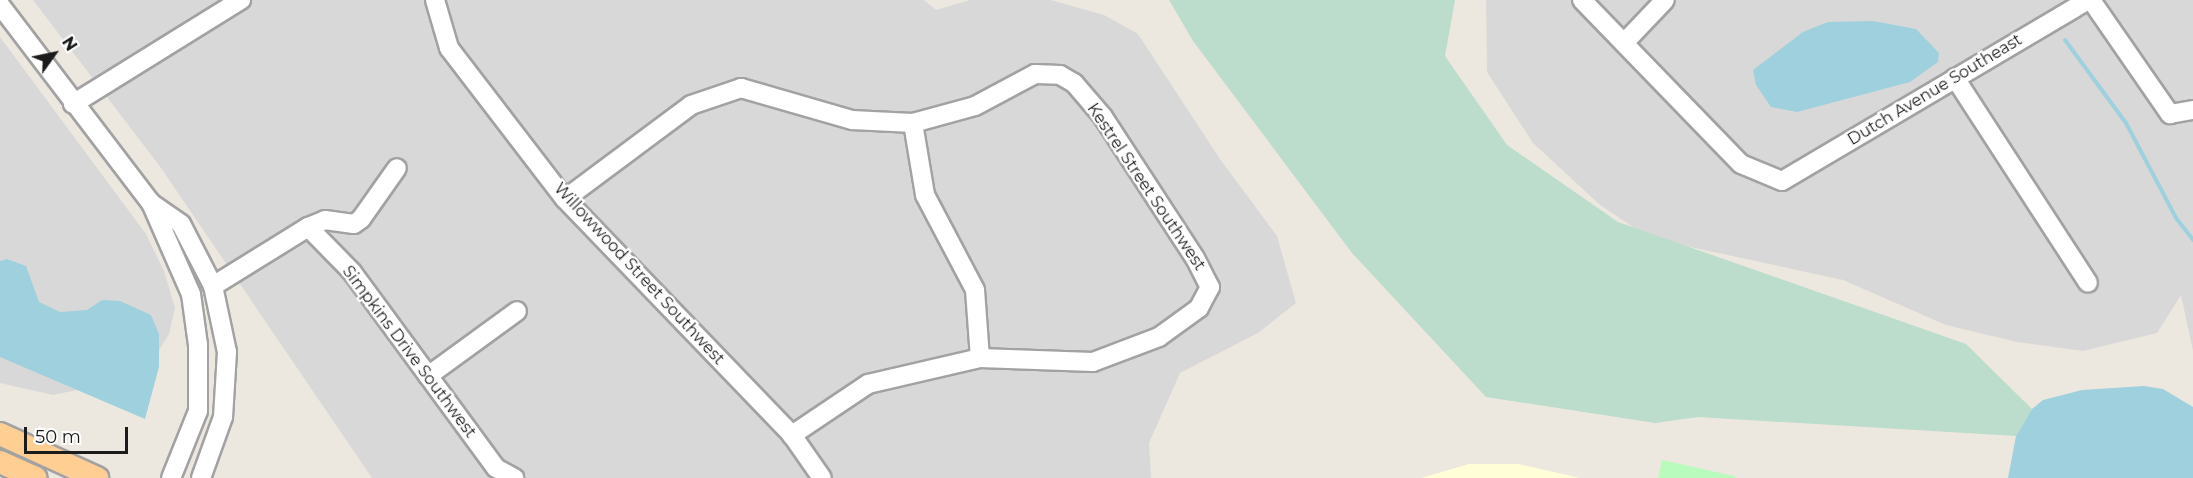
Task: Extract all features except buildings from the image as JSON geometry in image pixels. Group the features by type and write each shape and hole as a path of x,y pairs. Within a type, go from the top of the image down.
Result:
{"main road":[{"path":"0,434 97,478"},
{"path":"0,462 36,478"}],"street":[{"path":"74,104 241,0"},
{"name":"Willowwood Street Southwest","path":"435,0 450,48 565,199 792,435 822,478"},
{"path":"1582,0 1624,43 1665,0"},
{"path":"2089,0 2170,114 2193,110"},
{"name":"Dutch Avenue Southeast","path":"1624,43 1741,164 1782,181 2089,0"},
{"path":"0,5 151,203 191,294 198,345 198,411 171,478"},
{"name":"Kestrel Street Southwest","path":"913,123 975,106 1035,74 1060,75 1074,83 1103,117 1196,258 1210,287 1199,308 1159,337 1093,362 980,358"},
{"path":"1955,78 2088,283"},
{"path":"565,199 691,105 741,88 852,120 913,123 925,195 975,290 980,358 868,384 792,435"},
{"path":"213,286 308,227 326,220 346,224 362,219 397,168"},
{"path":"151,203 182,224 213,286 227,352 224,417 201,478"},
{"name":"Simpkins Drive Southwest","path":"308,227 352,272 496,468 514,478"},
{"path":"428,376 517,311"}],"shaded area":[{"path":"33,0 924,0 936,10 970,0 1051,0 1104,15 1138,34 1220,159 1277,236 1296,303 1258,333 1180,373 1149,443 1151,478 372,478 161,168"},
{"path":"1169,0 1455,0 1445,56 1507,145 1618,222 1966,344 2032,409 2016,436 1698,417 1655,423 1486,397 1352,253 1193,41"},
{"path":"1486,0 2193,0 2193,351 2181,295 2157,333 2083,351 2017,342 1946,325 1843,280 1649,238 1599,204 1533,143 1487,72"},
{"path":"0,37 146,234 164,271 175,308 169,334 158,352 116,382 53,395 0,383"},
{"path":"1469,464 1518,464 1580,478 1421,478"}],"green space":[{"path":"1662,460 1734,476 1736,478 1658,478"}],"water":[{"path":"1873,21 1916,29 1939,53 1938,62 1910,82 1797,112 1771,107 1756,85 1753,70 1803,32 1828,22"},
{"path":"7,259 26,266 39,302 60,312 87,310 102,300 120,301 151,315 159,334 159,367 145,419 0,357 0,261"},
{"path":"2144,386 2163,389 2193,407 2193,478 2008,478 2016,436 2032,409 2043,400 2082,390"}],"waterway":[{"path":"2065,40 2126,123 2176,218 2193,240"}]}
